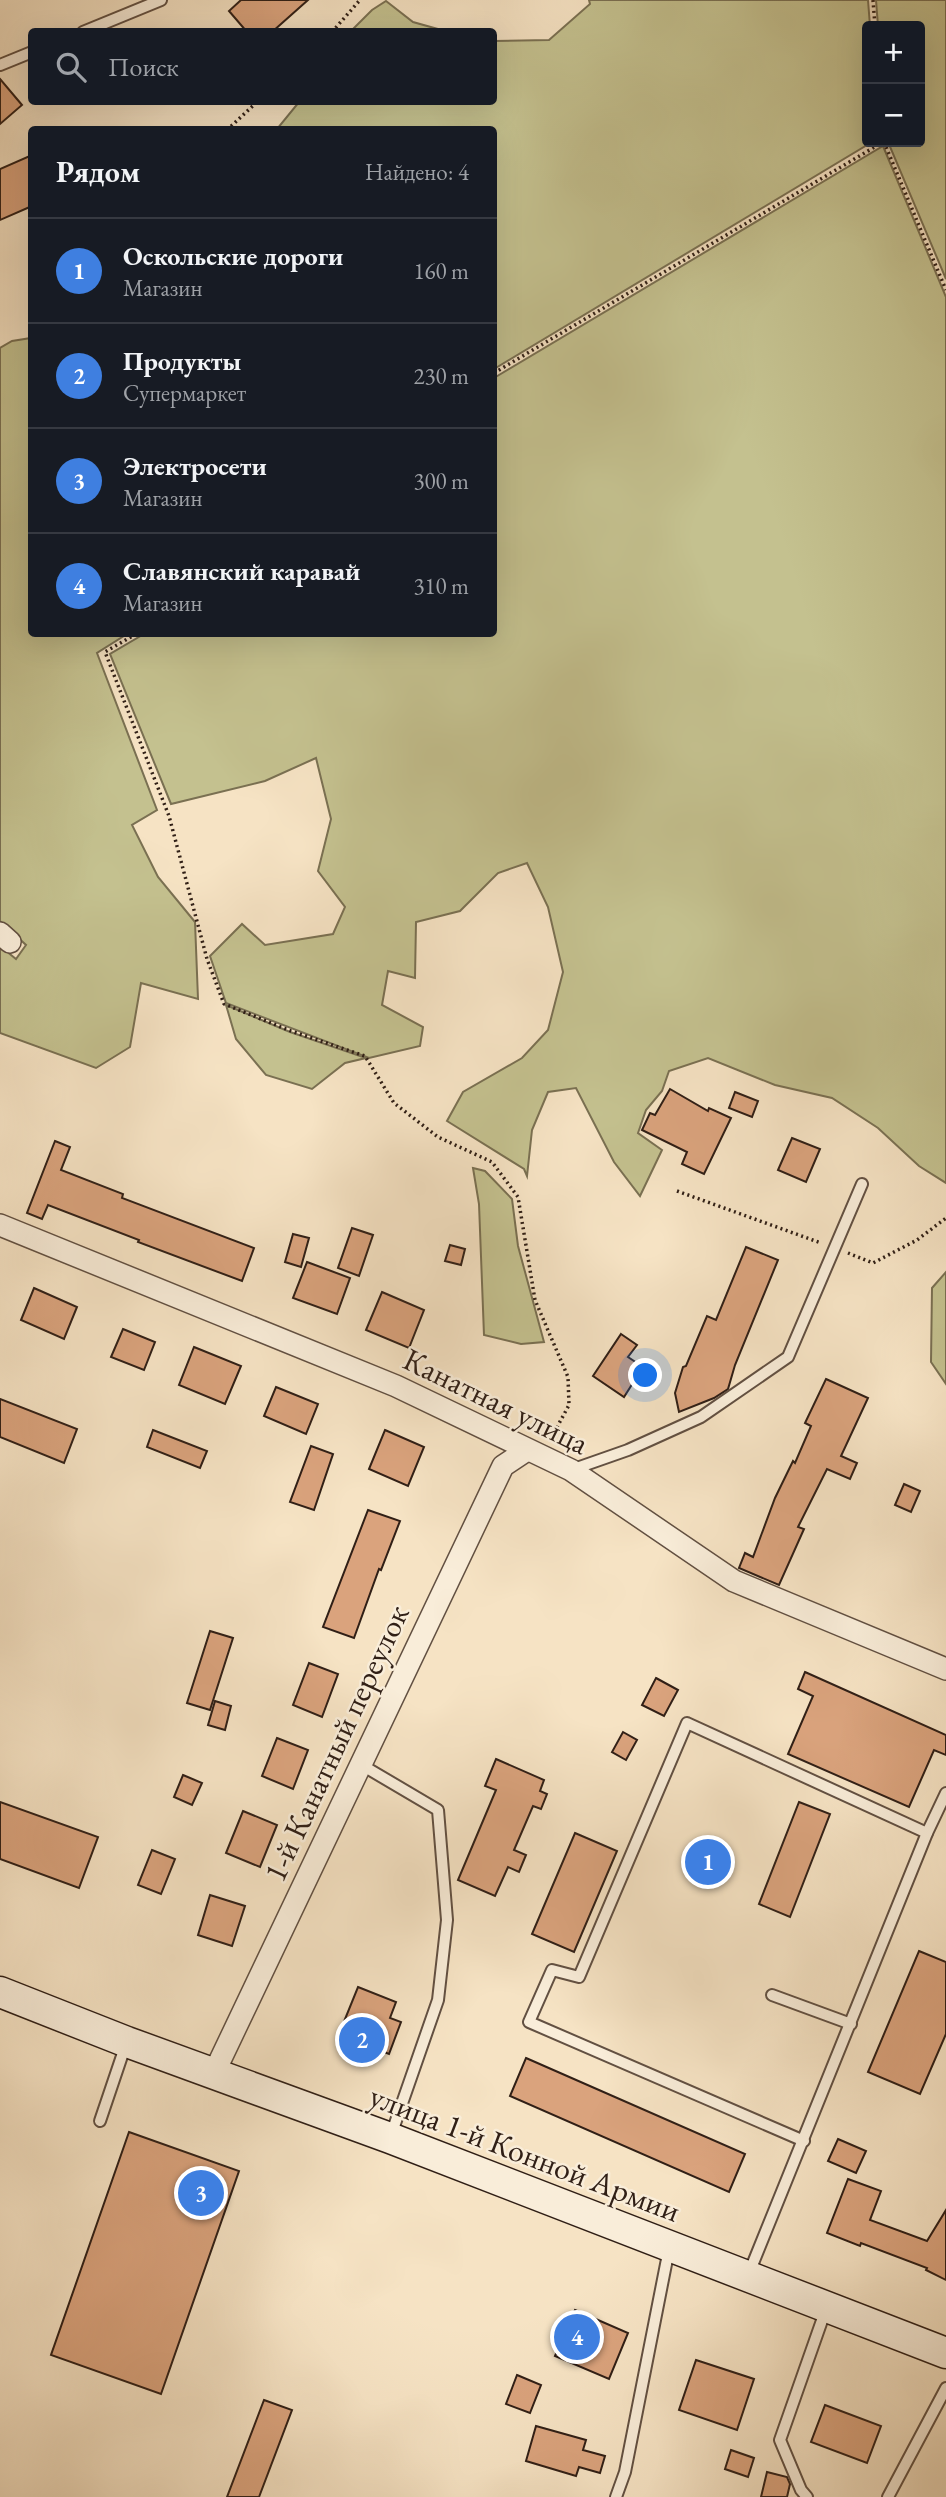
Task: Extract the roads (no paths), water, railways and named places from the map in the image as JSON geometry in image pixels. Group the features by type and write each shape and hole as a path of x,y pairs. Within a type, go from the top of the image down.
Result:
{"main road":[{"name":"улица 1-й Конной Армии","path":"0,1992 127,2042 390,2138 946,2353"}],"street":[{"name":"Канатная улица","path":"0,1225 396,1386 571,1470 734,1581 946,1669"},
{"name":"1-й Канатный переулок","path":"214,2073 503,1466 527,1450"}],"lane":[{"path":"93,28 161,0"},
{"path":"0,65 28,54"},
{"path":"571,1470 628,1450 701,1417 788,1357 862,1184"},
{"path":"804,2141 529,2022 552,1970 579,1977 687,1723 927,1833"},
{"path":"360,1765 438,1810 447,1920 438,2000 390,2138"},
{"path":"748,2276 927,1833 946,1793"},
{"path":"772,1995 851,2024"},
{"path":"100,2121 127,2042"},
{"path":"615,2497 625,2472 669,2246"},
{"path":"807,2497 800,2490 780,2440 827,2307"},
{"path":"888,2497 946,2388"}],"place":[{"name":"Оскольские дороги","path":"708,1862"},
{"name":"Продукты","path":"362,2040"},
{"name":"Электросети","path":"201,2193"},
{"name":"Славянский каравай","path":"577,2337"}]}
